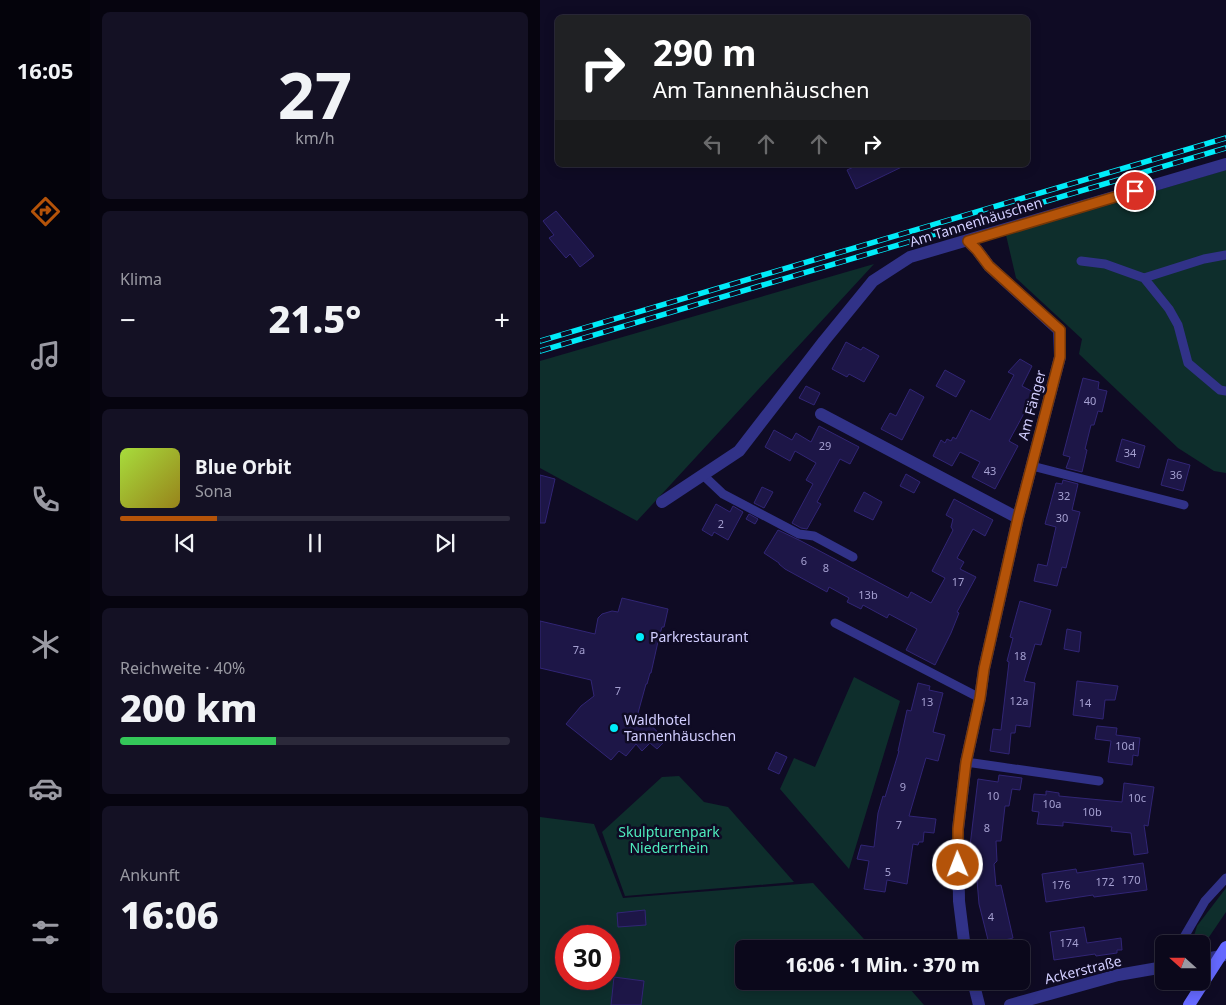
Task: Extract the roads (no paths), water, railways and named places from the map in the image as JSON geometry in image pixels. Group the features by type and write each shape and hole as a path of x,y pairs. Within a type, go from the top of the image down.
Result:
{"main road":[{"path":"1189,1005 1224,953"}],"street":[{"name":"Am Tannenhäuschen","path":"662,502 704,476 739,451 873,281 910,256 968,241 1226,164"},
{"name":"Am Fänger","path":"964,940 959,901 958,829 966,762 980,698 984,669 1018,518 1060,357 1060,330 989,266 968,241"},
{"path":"822,414 1018,518"},
{"path":"1210,957 1224,953"},
{"name":"Ackerstraße","path":"1010,1005 1118,975 1155,969"},
{"path":"975,990 979,1005"}],"lane":[{"path":"1144,278 1204,259 1226,255"},
{"path":"1081,262 1105,264 1144,278 1169,308 1178,325 1188,363 1220,390 1226,391"},
{"path":"1032,466 1184,505"},
{"path":"704,476 724,494 799,534 814,536 852,557"},
{"path":"835,623 980,698"},
{"path":"966,762 1099,781"},
{"path":"1185,935 1205,901 1226,878"}],"railway":[{"path":"540,341 1226,138"},
{"path":"540,351 1226,148"}],"place":[{"name":"Parkrestaurant","path":"640,637"},
{"name":"Waldhotel Tannenhäuschen","path":"614,728"}],"park label":[{"name":"Skulpturenpark Niederrhein","path":"669,840"}]}
